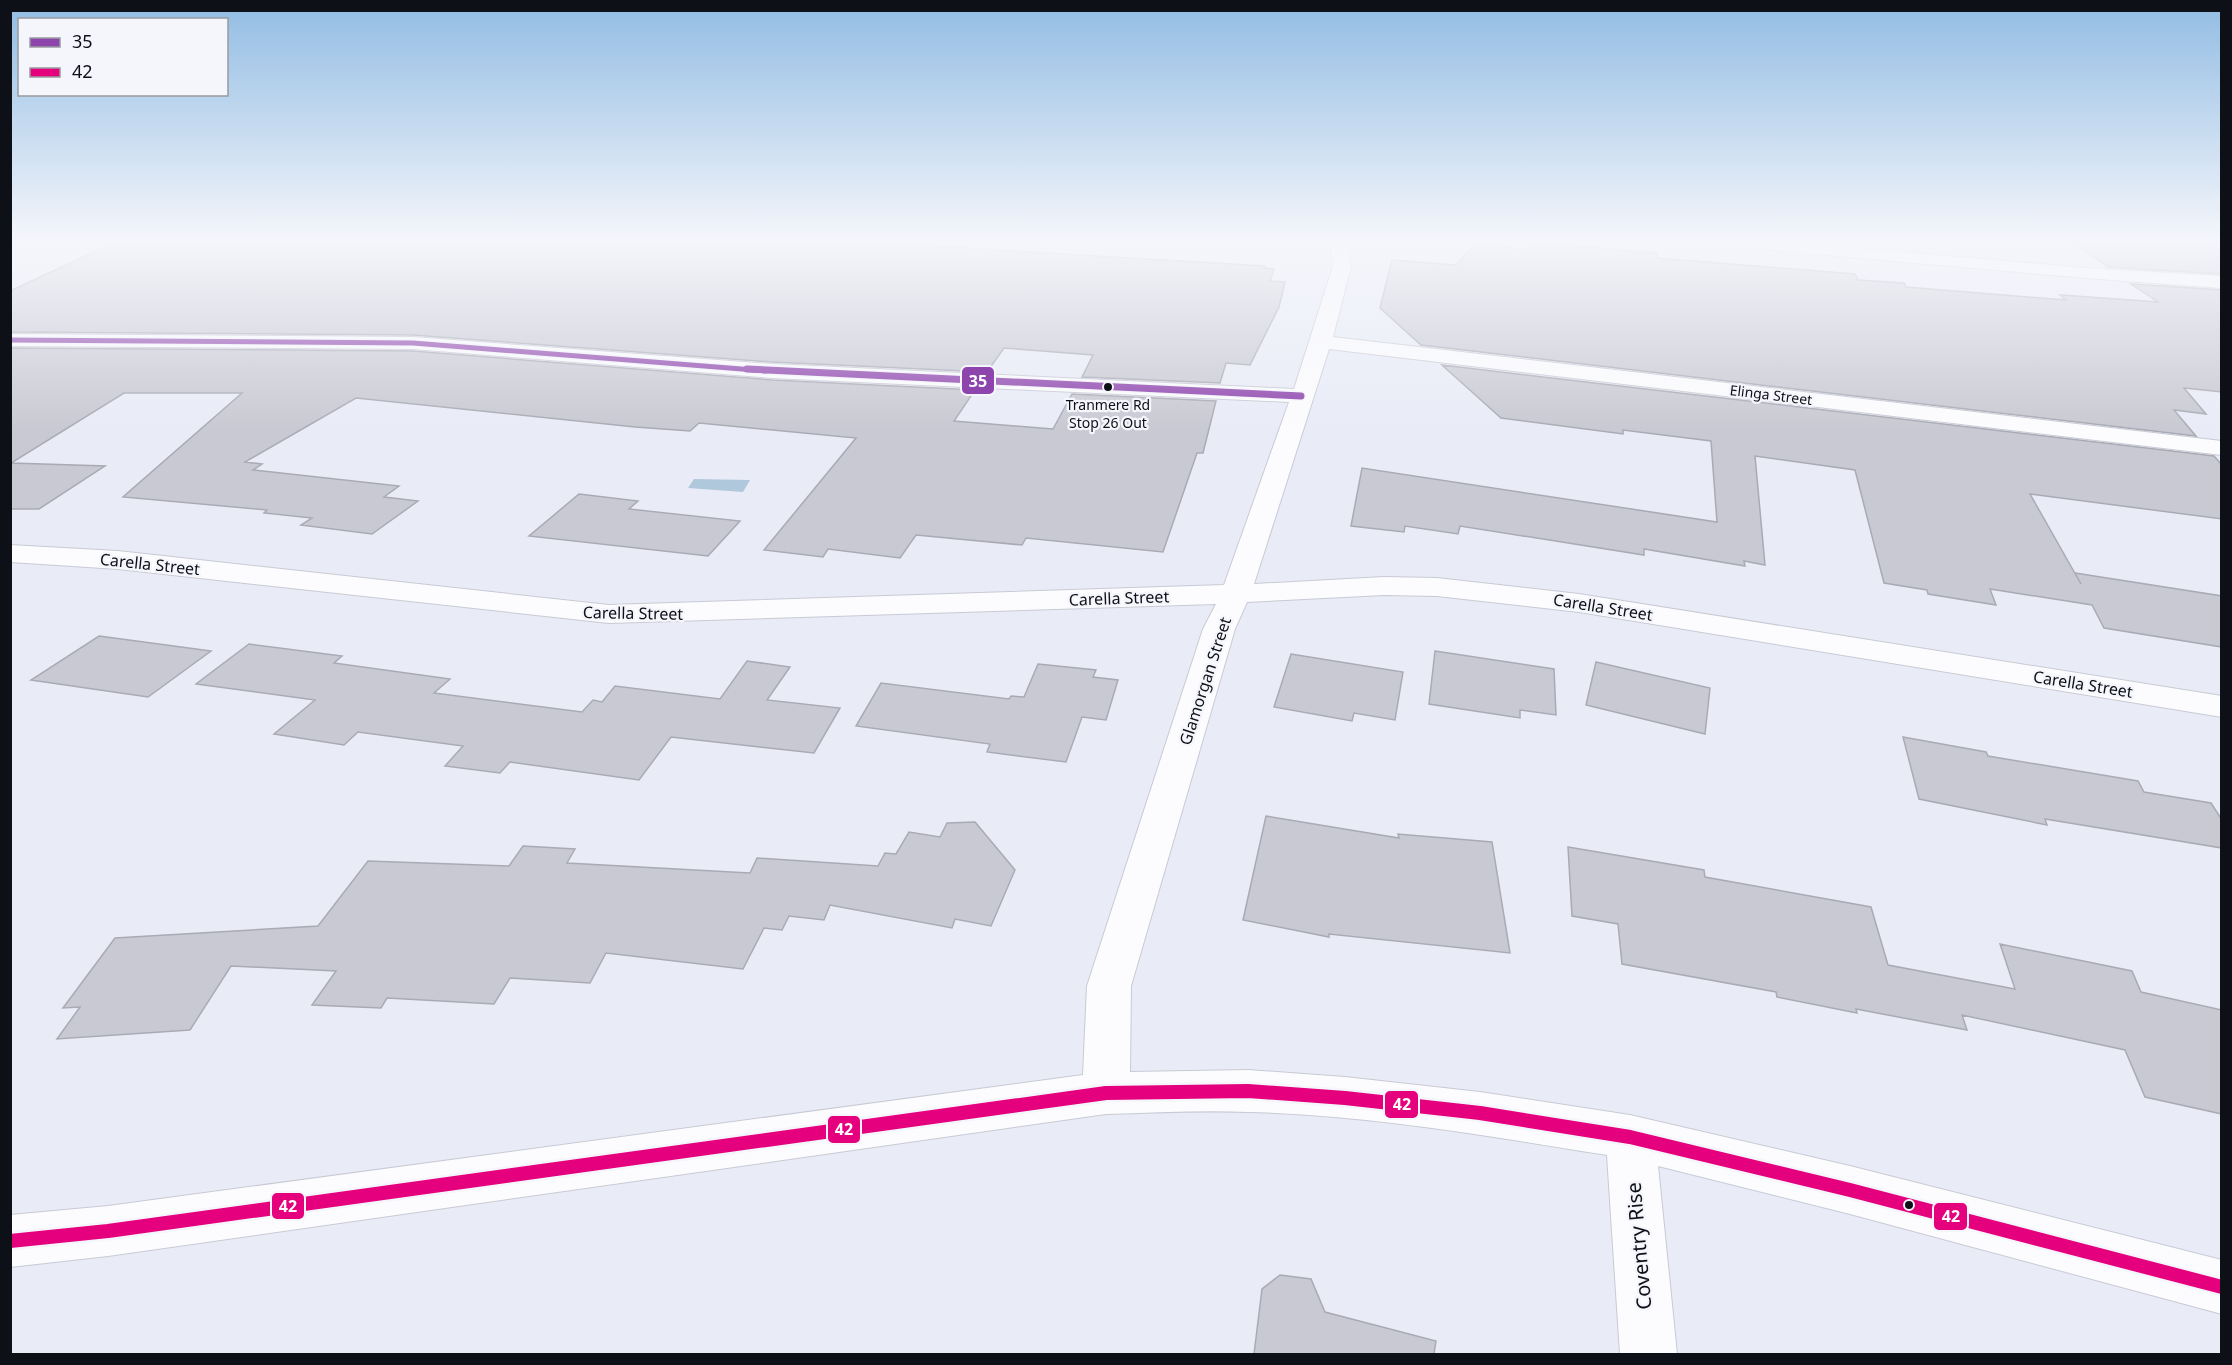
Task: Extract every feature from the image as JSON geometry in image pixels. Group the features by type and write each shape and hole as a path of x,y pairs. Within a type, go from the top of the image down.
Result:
{"street":[{"name":"Glamorgan Street","path":"1106,1093 1109,986 1219,629 1236,594 1321,342 1332,303"},
{"path":"10,340 413,344 772,371 1301,396"},
{"name":"Elinga Street","path":"1321,342 2222,448"},
{"name":"Carella Street","path":"10,553 129,562 609,614 672,614 1236,594 1384,586 1505,593 2222,707"},
{"path":"10,1241 132,1228 1106,1093 1248,1091 1345,1098 1480,1113 1630,1137 1850,1190 2222,1287"},
{"name":"Coventry Rise","path":"1630,1137 1648,1354"}],"water":[{"path":"694,479 750,480 743,492 688,488"}],"building":[{"path":"10,303 1280,303 1250,365 1226,363 1220,383 1082,377 1093,355 1004,348 987,372 772,362 413,335 10,332"},
{"path":"1381,303 2222,303 2222,392 2184,388 2206,414 2174,410 2196,436 1421,345 1380,308"},
{"path":"10,348 413,351 772,380 975,390 954,421 1053,429 1072,394 1216,401 1203,453 1197,453 1163,552 1026,538 1022,545 916,535 900,558 828,549 823,557 764,550 856,438 699,423 690,431 635,427 356,398 245,462 262,464 253,470 399,486 384,497 418,501 372,534 301,525 312,518 264,513 267,510 123,497 242,393 124,393 11,463 105,466 39,509 10,509"},
{"path":"1442,365 2214,456 2222,465 2222,519 2030,494 2081,584 2075,573 2222,596 2222,647 2104,628 2092,605 1990,589 1996,605 1928,594 1927,590 1884,583 1855,470 1755,456 1765,565 1744,561 1745,566 1644,549 1644,555 1460,526 1458,534 1405,526 1404,532 1351,526 1362,468 1717,522 1711,441 1623,430 1623,434 1501,418"},
{"path":"579,494 638,501 629,509 740,521 708,556 529,536"},
{"path":"99,636 211,651 148,697 31,680"},
{"path":"249,644 342,656 334,663 450,679 434,693 582,712 593,700 602,702 615,686 720,699 747,661 790,667 767,700 840,708 814,753 671,737 639,780 510,762 500,773 445,766 463,746 358,732 344,745 274,734 315,700 196,684"},
{"path":"1435,651 1554,669 1556,715 1520,710 1520,718 1429,704"},
{"path":"1291,654 1403,672 1395,720 1354,713 1352,721 1274,707"},
{"path":"1596,662 1710,688 1705,734 1586,705"},
{"path":"1038,664 1096,670 1093,677 1118,680 1106,720 1082,717 1066,762 987,752 990,744 856,726 881,683 1009,699 1011,696 1024,697"},
{"path":"1903,737 1986,752 1988,756 2138,781 2144,792 2211,803 2222,820 2222,848 2045,819 2047,825 1919,799"},
{"path":"1266,816 1399,838 1398,834 1492,842 1510,953 1329,934 1329,937 1243,920"},
{"path":"975,822 1015,870 991,926 955,919 952,928 830,905 824,920 789,916 782,930 764,928 743,969 606,953 590,983 510,978 494,1004 387,998 381,1008 312,1005 336,971 231,966 190,1030 57,1039 80,1007 63,1008 115,938 318,926 368,861 509,866 523,846 575,849 567,863 750,873 757,858 878,866 885,853 896,854 909,832 940,837 947,823"},
{"path":"1568,847 1704,870 1705,877 1871,907 1888,965 2015,989 2000,944 2132,971 2141,992 2222,1010 2222,1114 2145,1097 2125,1050 1962,1015 1967,1030 1856,1009 1857,1013 1777,997 1776,992 1622,964 1618,924 1572,916"},
{"path":"1280,1275 1311,1279 1325,1312 1436,1341 1434,1354 1254,1354 1262,1289"}],"transit line":[{"name":"35","path":"10,340 413,343 772,371 1301,396"},
{"name":"42","path":"10,1241 108,1231 1106,1093 1248,1091 1345,1098 1480,1113 1630,1137 1850,1190 2222,1287"}],"place":[{"name":"Tranmere Rd Stop 26 Out","path":"1108,387"}]}
